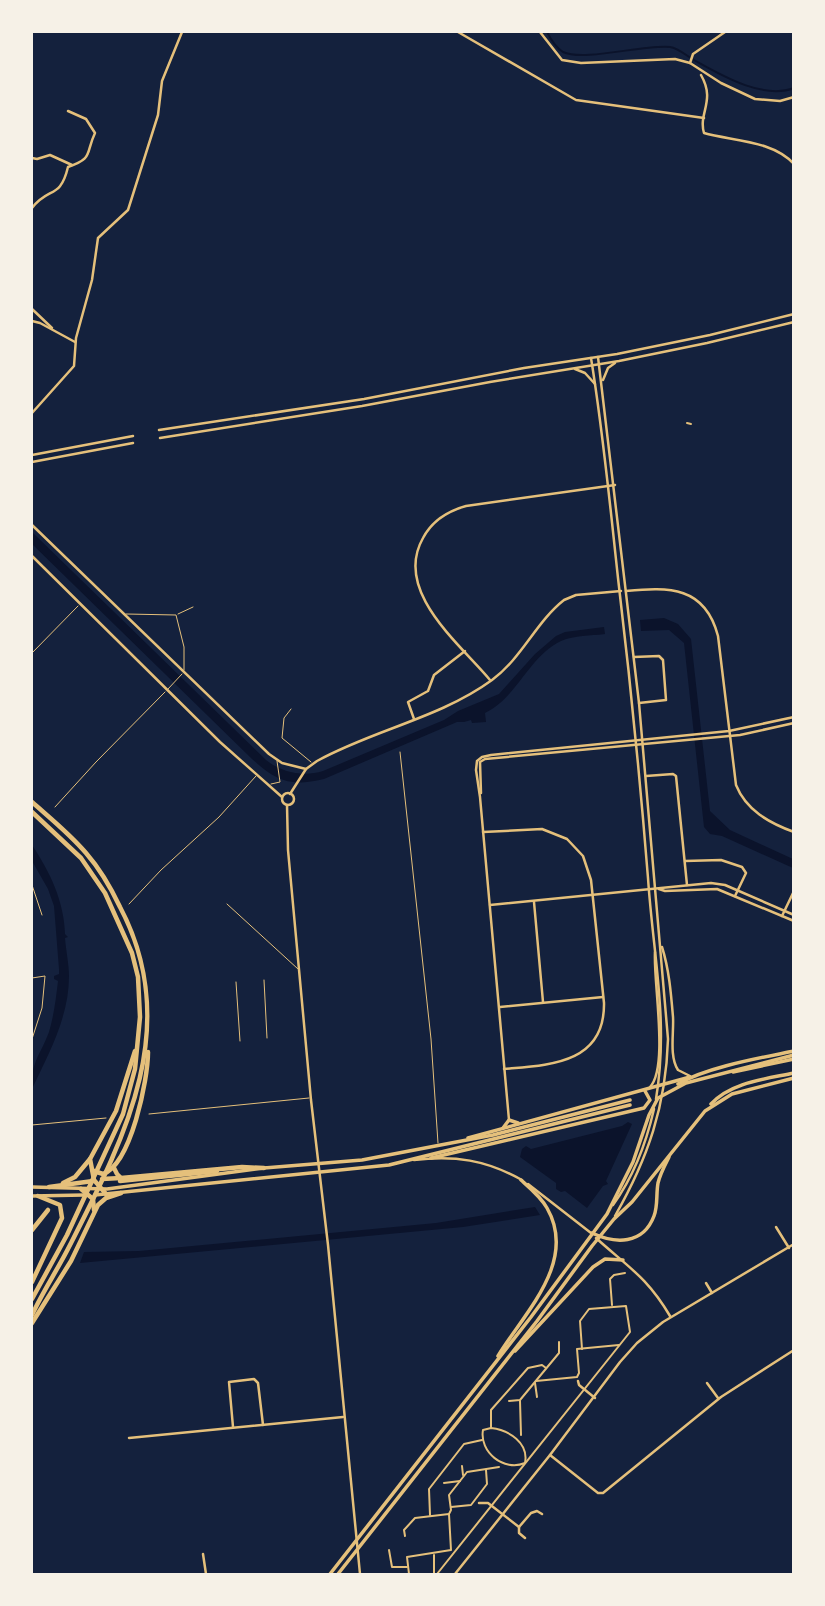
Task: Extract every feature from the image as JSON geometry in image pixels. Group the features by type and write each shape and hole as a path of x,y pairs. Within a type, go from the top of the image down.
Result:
{"highway":[{"path":"32,802 87,853 101,873 138,947 144,974 148,1044 147,1073 140,1109 114,1168 99,1175 91,1168"},
{"path":"32,812 71,847 88,867 117,917 132,953 140,998 139,1037 127,1104 52,1265 32,1299"},
{"path":"49,1187 75,1177 90,1159 121,1100 139,1037"},
{"path":"32,1315 86,1211 133,1107 148,1044"},
{"path":"90,1159 94,1180 106,1195"},
{"path":"49,1187 94,1180 121,1180 242,1167 264,1168"},
{"path":"114,1168 121,1180"},
{"path":"81,1189 93,1199 94,1210"},
{"path":"32,1323 71,1261 94,1210 102,1201 121,1193"},
{"path":"32,1282 62,1218 60,1205 34,1196"},
{"path":"32,1230 48,1210"}],"main road":[{"path":"453,1143 694,1076 793,1055"},
{"path":"671,1089 793,1055"},
{"path":"330,1574 599,1226 634,1162 658,1098 694,1076"},
{"path":"338,1574 592,1246 632,1202 708,1108 732,1094 793,1076"},
{"path":"432,1158 644,1108 650,1100 645,1091"},
{"path":"32,1187 99,1189 264,1168 375,1158 493,1135 630,1103 411,1160 349,1170 106,1195 34,1196"},
{"path":"501,1129 509,1120 521,1123"},
{"path":"590,1233 607,1240 620,1241 645,1230 654,1215 657,1186 673,1150"},
{"path":"489,1369 537,1297 556,1257 557,1243 551,1217 539,1197 521,1180"},
{"path":"501,1365 593,1267 605,1259 623,1260"}],"street":[{"path":"32,413 51,390 72,371 76,343 92,280 97,240 103,231 122,218 128,210 158,115 162,81 183,32"},
{"path":"457,32 576,100 704,118"},
{"path":"690,62 692,56 725,32"},
{"path":"544,33 562,60 581,63 674,59 690,62 708,85 708,106 702,126 704,133 748,141 780,153 793,163"},
{"path":"700,72 755,99 780,101 793,97"},
{"path":"32,158 50,155 72,165 80,164 86,158 90,141 96,134 86,119 68,111"},
{"path":"32,208 43,195 56,191 65,180 68,167 72,165"},
{"path":"32,309 55,332"},
{"path":"159,430 365,399 524,368 598,357 689,340 793,314"},
{"path":"32,321 76,343"},
{"path":"160,438 619,361 793,322"},
{"path":"598,357 643,741 667,1031 667,1061 656,1124 644,1161 614,1219"},
{"path":"591,358 620,591 663,1023 662,1061 651,1123 629,1181 607,1214"},
{"path":"602,383 608,368 619,361"},
{"path":"572,368 585,373 596,385"},
{"path":"32,455 133,436"},
{"path":"32,462 133,443"},
{"path":"491,681 426,604 418,588 415,571 419,545 430,528 443,516 466,506 615,485"},
{"path":"32,525 182,674 277,762 306,769"},
{"path":"32,556 256,776 282,797 283,803 287,805 288,850 311,1098 360,1574"},
{"path":"282,797 290,794 306,769 313,764 491,681 564,600 576,595 620,591 675,590 693,598 709,613 718,636 734,779 741,797 761,816 793,832"},
{"path":"414,719 408,702 428,691 434,674 465,651"},
{"path":"634,657 659,656 663,660 666,700 639,703"},
{"path":"509,1120 480,797 480,762 485,759 729,731 793,717"},
{"path":"643,741 714,738 793,723"},
{"path":"646,776 677,776 687,885"},
{"path":"287,805 293,801 290,794"},
{"path":"483,832 538,828 559,834 583,856 589,870 593,895 603,997 604,1010 598,1029 590,1043 575,1057 559,1063 504,1069"},
{"path":"685,860 720,860 742,867 746,873 735,895"},
{"path":"490,905 716,883 738,891 793,920"},
{"path":"656,888 666,891 712,888 783,914 793,915"},
{"path":"783,914 793,891"},
{"path":"534,902 543,1002"},
{"path":"660,940 667,963 673,1017 673,1062 681,1073 694,1076"},
{"path":"645,1091 655,1080 659,1047 655,942"},
{"path":"500,1007 603,997"},
{"path":"411,1160 432,1158 477,1161 521,1180 547,1197 623,1260 648,1283 672,1318"},
{"path":"776,1227 789,1247"},
{"path":"672,1318 793,1244"},
{"path":"455,1574 620,1362 638,1343 672,1318 789,1247"},
{"path":"612,1306 610,1279 614,1275 625,1273"},
{"path":"706,1283 712,1293"},
{"path":"436,1574 630,1331 628,1309 624,1305 589,1309 580,1320 582,1349"},
{"path":"522,1435 520,1400 559,1353 559,1342"},
{"path":"535,1382 577,1377 577,1349 619,1345"},
{"path":"550,1455 598,1493 603,1493 719,1398 793,1350"},
{"path":"491,1427 491,1410 528,1368 542,1365 546,1368"},
{"path":"233,1427 229,1382 254,1379 258,1383 263,1425"},
{"path":"578,1381 594,1398"},
{"path":"535,1382 537,1397"},
{"path":"707,1383 719,1398"},
{"path":"509,1401 520,1400"},
{"path":"129,1438 343,1417"},
{"path":"491,1427 508,1432 520,1442 526,1456 524,1463 516,1466 501,1463 491,1455 482,1440 483,1430 491,1427"},
{"path":"430,1517 429,1489 464,1444 482,1440"},
{"path":"462,1466 463,1477"},
{"path":"409,1574 407,1558 451,1550 449,1495 463,1477 469,1471 499,1467"},
{"path":"450,1507 471,1505 487,1484 486,1469"},
{"path":"444,1483 460,1481"},
{"path":"480,1503 488,1503 519,1527"},
{"path":"525,1538 519,1533 519,1527 531,1513 537,1511 542,1514"},
{"path":"405,1536 404,1530 413,1519 449,1514"},
{"path":"389,1550 392,1567 408,1567"},
{"path":"203,1554 206,1574"},
{"path":"434,1554 436,1574"}],"lane":[{"path":"32,653 79,604"},
{"path":"124,615 176,615 193,607"},
{"path":"55,807 182,674 184,647 176,615"},
{"path":"291,709 284,718 282,738 313,764"},
{"path":"400,751 431,1039 438,1146"},
{"path":"266,785 279,782 277,762"},
{"path":"129,904 168,862 219,817 256,776"},
{"path":"32,885 42,915"},
{"path":"227,904 300,971"},
{"path":"32,978 46,976 42,1008 32,1039"},
{"path":"264,980 267,1038"},
{"path":"236,982 240,1041"},
{"path":"149,1114 311,1098"},
{"path":"32,1125 106,1118"}],"water":[{"path":"32,532 266,760 293,773 323,771 499,694 535,654 556,636 565,632 604,627 605,634 572,638 550,648 531,666 506,698 485,713 486,722 457,722 324,779 293,782 276,777 252,759 32,544"},
{"path":"664,618 678,624 691,639 710,811 730,830 793,859 793,868 722,836 710,834 704,827 684,643 669,630 641,631 640,620"},
{"path":"32,845 59,898 65,934 68,937 65,938 69,976 62,1020 32,1089 35,1065 52,1019 58,981 54,976 59,974 59,969 54,906 32,861"},
{"path":"628,1122 632,1124 606,1181 608,1184 603,1186 587,1208 565,1191 556,1189 556,1183 520,1157 526,1146 531,1149 622,1126"},
{"path":"535,1207 540,1215 463,1227 80,1263 84,1252 139,1251 436,1223"}],"waterway":[{"path":"547,32 558,48 573,55 670,47 742,84 769,91 794,88"}]}
